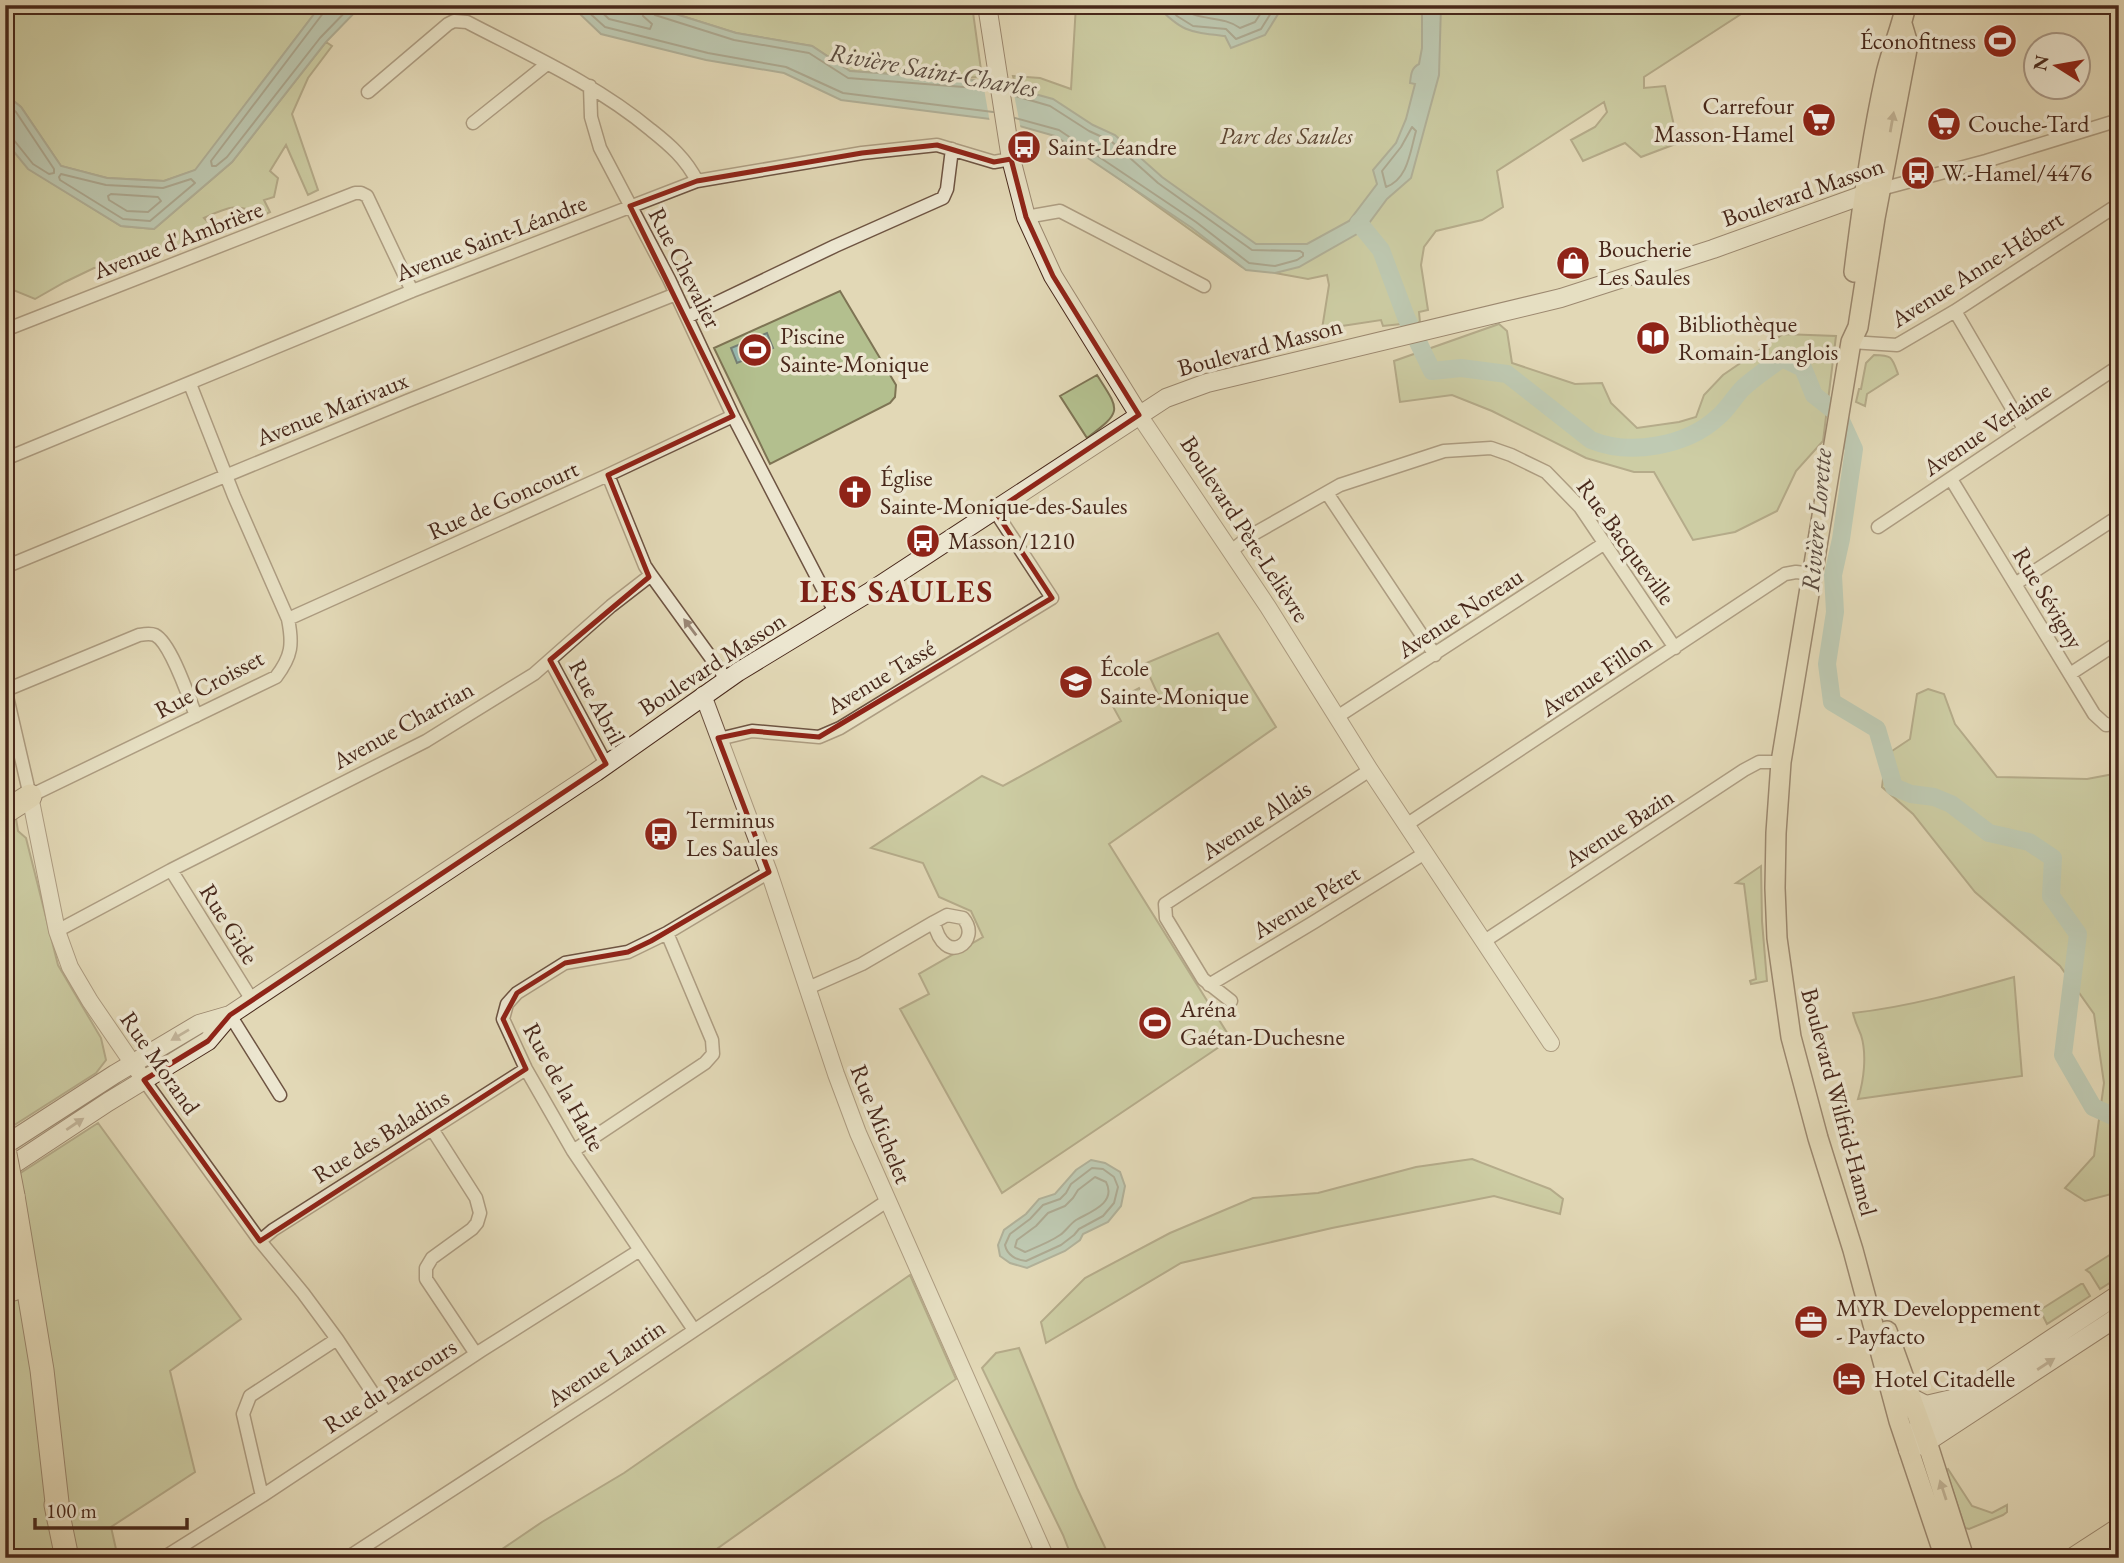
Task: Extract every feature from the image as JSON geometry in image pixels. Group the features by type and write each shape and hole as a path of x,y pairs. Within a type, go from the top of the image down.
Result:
{"highway":[{"path":"5,795 30,796"},
{"path":"5,812 30,796"},
{"path":"5,1154 42,1370 81,1558"},
{"path":"5,1251 67,1558"},
{"path":"42,1370 59,1520"},
{"path":"2076,1558 2119,1530"}],"main road":[{"name":"Boulevard Père-Lelièvre","path":"987,5 1005,128 1027,217 1053,276 1139,415"},
{"name":"Boulevard Wilfrid-Hamel","path":"1904,15 1908,44 1872,191 1858,327 1851,342 1781,762 1775,888 1777,938 1791,1037 1853,1250 1915,1439 1945,1558"},
{"name":"Boulevard Masson","path":"5,1170 208,1041 230,1015 606,764 703,695 836,614 1166,398 1207,383 1575,294 1713,249 1872,191"},
{"name":"Boulevard Masson","path":"5,1145 199,1024 230,1015"},
{"name":"Boulevard Wilfrid-Hamel","path":"1853,1250 1885,1324 1910,1397 1915,1439 1965,1558"},
{"path":"1915,1439 1970,1393 2119,1294"},
{"path":"1915,1439 2119,1316"},
{"path":"1910,1397 1926,1405 1970,1393"}],"street":[{"path":"368,92 448,24 454,21 467,22 590,86 634,116 689,164 697,181"},
{"path":"473,123 547,64"},
{"name":"Rue Chevalier","path":"590,86 591,117 600,148 676,294 733,416 836,614"},
{"name":"Boulevard Masson","path":"1872,191 1986,161 2119,120"},
{"name":"Avenue Saint-Léandre","path":"5,459 412,291 697,181 862,153 937,145 994,162 1011,159"},
{"path":"687,317 943,198 947,189 952,149"},
{"name":"Avenue d'Ambrière","path":"5,330 355,193 367,196 412,291"},
{"name":"Avenue Anne-Hébert","path":"1851,342 1897,345 1955,311 2119,204"},
{"path":"1027,217 1060,211 1204,286"},
{"name":"Avenue Marivaux","path":"5,567 676,294"},
{"path":"1955,311 2024,429"},
{"name":"Avenue Verlaine","path":"1878,527 2119,366"},
{"name":"Rue Croisset","path":"30,796 276,677 287,663 293,640 288,619 190,384"},
{"name":"Boulevard Père-Lelièvre","path":"1139,415 1268,607 1370,770 1551,1043"},
{"name":"Rue de Goncourt","path":"288,619 733,416"},
{"name":"Rue Bacqueville","path":"1230,552 1250,536 1340,485 1444,451 1491,448 1546,472 1580,507 1675,648"},
{"path":"608,475 645,566 727,680"},
{"name":"Rue Sévigny","path":"1951,479 2100,720 2106,724 2119,723"},
{"path":"1327,493 1435,655"},
{"name":"Avenue Tassé","path":"719,738 752,731 818,737 840,728 1052,598 995,511"},
{"path":"2015,584 2119,516"},
{"name":"Avenue Noreau","path":"1337,717 1605,543"},
{"name":"Avenue Fillon","path":"1406,825 1785,574 1813,574"},
{"name":"Avenue Chatrian","path":"57,930 426,741 534,674 611,606 651,575"},
{"path":"6,689 148,633 161,639 168,649 196,716"},
{"path":"2070,674 2119,642"},
{"name":"Rue Abril","path":"550,660 606,764"},
{"name":"Rue Morand","path":"6,689 57,930 70,967 144,1080 260,1241 337,1339 386,1413"},
{"name":"Rue Michelet","path":"703,695 769,872 858,1133 1044,1553"},
{"name":"Avenue Bazin","path":"1483,942 1744,770 1759,762 1781,762"},
{"name":"Avenue Allais","path":"1209,985 1190,960 1166,918 1165,904 1370,770"},
{"name":"Avenue Péret","path":"1209,985 1425,853"},
{"name":"Rue Gide","path":"171,870 252,1000"},
{"name":"Rue de la Halte","path":"694,1330 573,1151 526,1069 503,1019 507,1004 517,993 565,963 628,952 667,933 769,872"},
{"path":"808,989 862,964 934,922"},
{"path":"573,1151 705,1063 713,1054 712,1040 667,933"},
{"path":"1209,985 1231,1001"},
{"path":"230,1015 280,1096"},
{"name":"Rue des Baladins","path":"260,1241 272,1230 526,1069"},
{"path":"432,1129 476,1198 480,1213 478,1223 472,1229 432,1258 426,1268 426,1279 476,1354"},
{"name":"Avenue Laurin","path":"347,1558 607,1389 887,1201"},
{"name":"Rue du Parcours","path":"163,1558 640,1250"},
{"path":"261,1496 243,1414 245,1404 250,1396 337,1339"},
{"path":"1027,1558 1044,1553"}],"highlighted area":[{"path":"937,145 994,162 1011,159 1026,217 1053,276 1139,415 995,511 1052,598 819,737 752,731 718,738 769,872 651,941 628,952 565,963 517,993 503,1019 526,1069 260,1241 144,1080 208,1041 230,1015 606,764 550,660 649,577 608,475 733,416 630,206 697,181 862,153"}],"green space":[{"path":"5,5 321,5 196,170 164,181 107,178 61,166 21,107 5,94"},
{"path":"647,5 823,5 852,9 972,5 982,77 954,78 850,71 812,46 736,33"},
{"name":"Parc des Saules","path":"1076,5 1755,5 1644,77 1644,88 1665,86 1678,143 1641,157 1625,143 1583,161 1571,140 1595,127 1607,112 1604,102 1497,171 1503,207 1482,220 1436,231 1424,247 1421,265 1428,310 1419,312 1420,322 1383,326 1381,320 1322,329 1329,285 1327,275 1308,279 1275,273 1284,270 1242,267 1068,142 1017,90 1013,76 1040,78 1071,89"},
{"path":"326,42 332,46 308,78 292,114 318,190 308,195 286,145 270,171 278,178 274,197 264,200 270,212 262,216 246,209 226,209 204,218 217,231 172,248 165,244 144,263 94,268 35,299 11,289 5,292 5,141 29,169 121,226 154,229 232,162"},
{"path":"840,291 896,385 895,397 890,403 770,464 714,348"},
{"path":"1499,324 1507,331 1512,363 1575,384 1602,383 1611,403 1637,428 1696,417 1704,395 1723,375 1783,334 1836,336 1823,441 1796,471 1777,511 1735,532 1693,540 1654,472 1634,472 1586,458 1492,411 1452,395 1400,402 1394,361"},
{"path":"1874,355 1891,358 1898,374 1867,394 1865,406 1856,402 1866,363"},
{"path":"1097,375 1110,396 1114,410 1107,422 1087,438 1060,396"},
{"path":"1218,633 1276,727 1109,844 1231,1039 1002,1193 900,1009 929,994 919,974 983,937 971,911 939,897 923,863 871,848 982,776 1003,786 1121,721 1111,703 1139,688 1148,705 1160,699 1144,664"},
{"path":"1928,689 1944,694 1955,724 1997,777 2087,779 2119,773 2119,1192 2085,1201 2065,1188 2094,1156 2104,1083 2094,1014 2060,966 1975,892 1913,814 1882,787 1886,755 1910,739 1917,694"},
{"path":"5,778 10,780 18,831 26,838 58,965 101,1038 106,1060 96,1073 5,1131"},
{"path":"1761,866 1767,981 1751,984 1750,981 1756,979 1744,884 1736,883"},
{"path":"2014,977 2022,1076 1858,1099 1864,1050 1853,1013 1914,1003"},
{"path":"98,1123 241,1319 170,1371 195,1472 111,1527 118,1558 5,1558 5,1183"},
{"path":"1472,1159 1550,1189 1563,1199 1560,1214 1494,1196 1332,1228 1181,1263 1046,1343 1041,1322 1085,1278 1170,1233 1253,1198 1318,1193 1416,1167"},
{"path":"2119,1249 2119,1277 2100,1289 2086,1270"},
{"path":"910,1275 956,1379 704,1558 489,1558 542,1522 624,1473"},
{"path":"2081,1284 2090,1296 2047,1324 2040,1310"},
{"path":"1019,1348 1077,1488 1110,1558 1072,1558 982,1368 996,1353"},
{"path":"1948,1469 1972,1506 1992,1513 2007,1505 2007,1512 1969,1529 1965,1528 1946,1470"}],"water":[{"path":"321,5 362,5 326,42 232,162 154,229 121,226 28,169 5,141 5,94 21,107 61,166 107,178 164,181 195,170"},
{"name":"Rivière Saint-Charles","path":"558,5 647,5 736,33 812,46 850,71 987,81 1053,99 1093,125 1115,135 1162,177 1256,244 1307,244 1349,221 1377,184 1373,170 1396,143 1406,119 1415,84 1410,83 1413,70 1419,64 1422,48 1420,5 1441,5 1439,75 1411,178 1387,199 1364,230 1299,267 1275,273 1246,270 1192,228 1055,136 998,120 841,100 784,73 706,60 601,34 580,14"},
{"path":"1156,5 1287,5 1265,35 1231,48 1225,36 1180,26"},
{"path":"767,333 773,348 737,363 731,348"},
{"path":"1091,1160 1105,1163 1120,1172 1125,1186 1121,1206 1108,1222 1083,1234 1080,1240 1065,1251 1027,1268 1010,1263 1000,1256 998,1245 1004,1230 1026,1214 1039,1199 1055,1194 1076,1170"}],"pier":[{"path":"982,77 1012,84 1021,130 990,123"}],"waterway":[{"name":"Rivière Lorette","path":"1359,223 1381,250 1406,317 1432,371 1461,368 1507,374 1591,440 1606,445 1658,445 1691,435 1722,414 1743,388 1782,358 1803,368 1814,395 1838,414 1854,449 1833,575 1835,612 1827,664 1832,702 1877,729 1894,787 1951,804 1989,833 2029,842 2053,858 2051,896 2078,934 2063,1055 2093,1107 2119,1119"}],"place":[{"name":"Éconofitness","path":"2000,41"},
{"name":"Carrefour Masson-Hamel","path":"1819,120"},
{"name":"Couche-Tard","path":"1944,124"},
{"name":"Saint-Léandre","path":"1024,147"},
{"name":"W.-Hamel/4476","path":"1918,173"},
{"name":"Boucherie Les Saules","path":"1573,263"},
{"name":"Bibliothèque Romain-Langlois","path":"1653,338"},
{"name":"Piscine Sainte-Monique","path":"755,350"},
{"name":"Église Sainte-Monique-des-Saules","path":"855,492"},
{"name":"Masson/1210","path":"923,541"},
{"name":"École Sainte-Monique","path":"1076,682"},
{"name":"Terminus Les Saules","path":"661,834"},
{"name":"Aréna Gaétan-Duchesne","path":"1155,1023"},
{"name":"MYR Developpement - Payfacto","path":"1811,1322"},
{"name":"Hotel Citadelle","path":"1849,1379"}],"district":[{"name":"LES SAULES","path":"897,591"}]}
